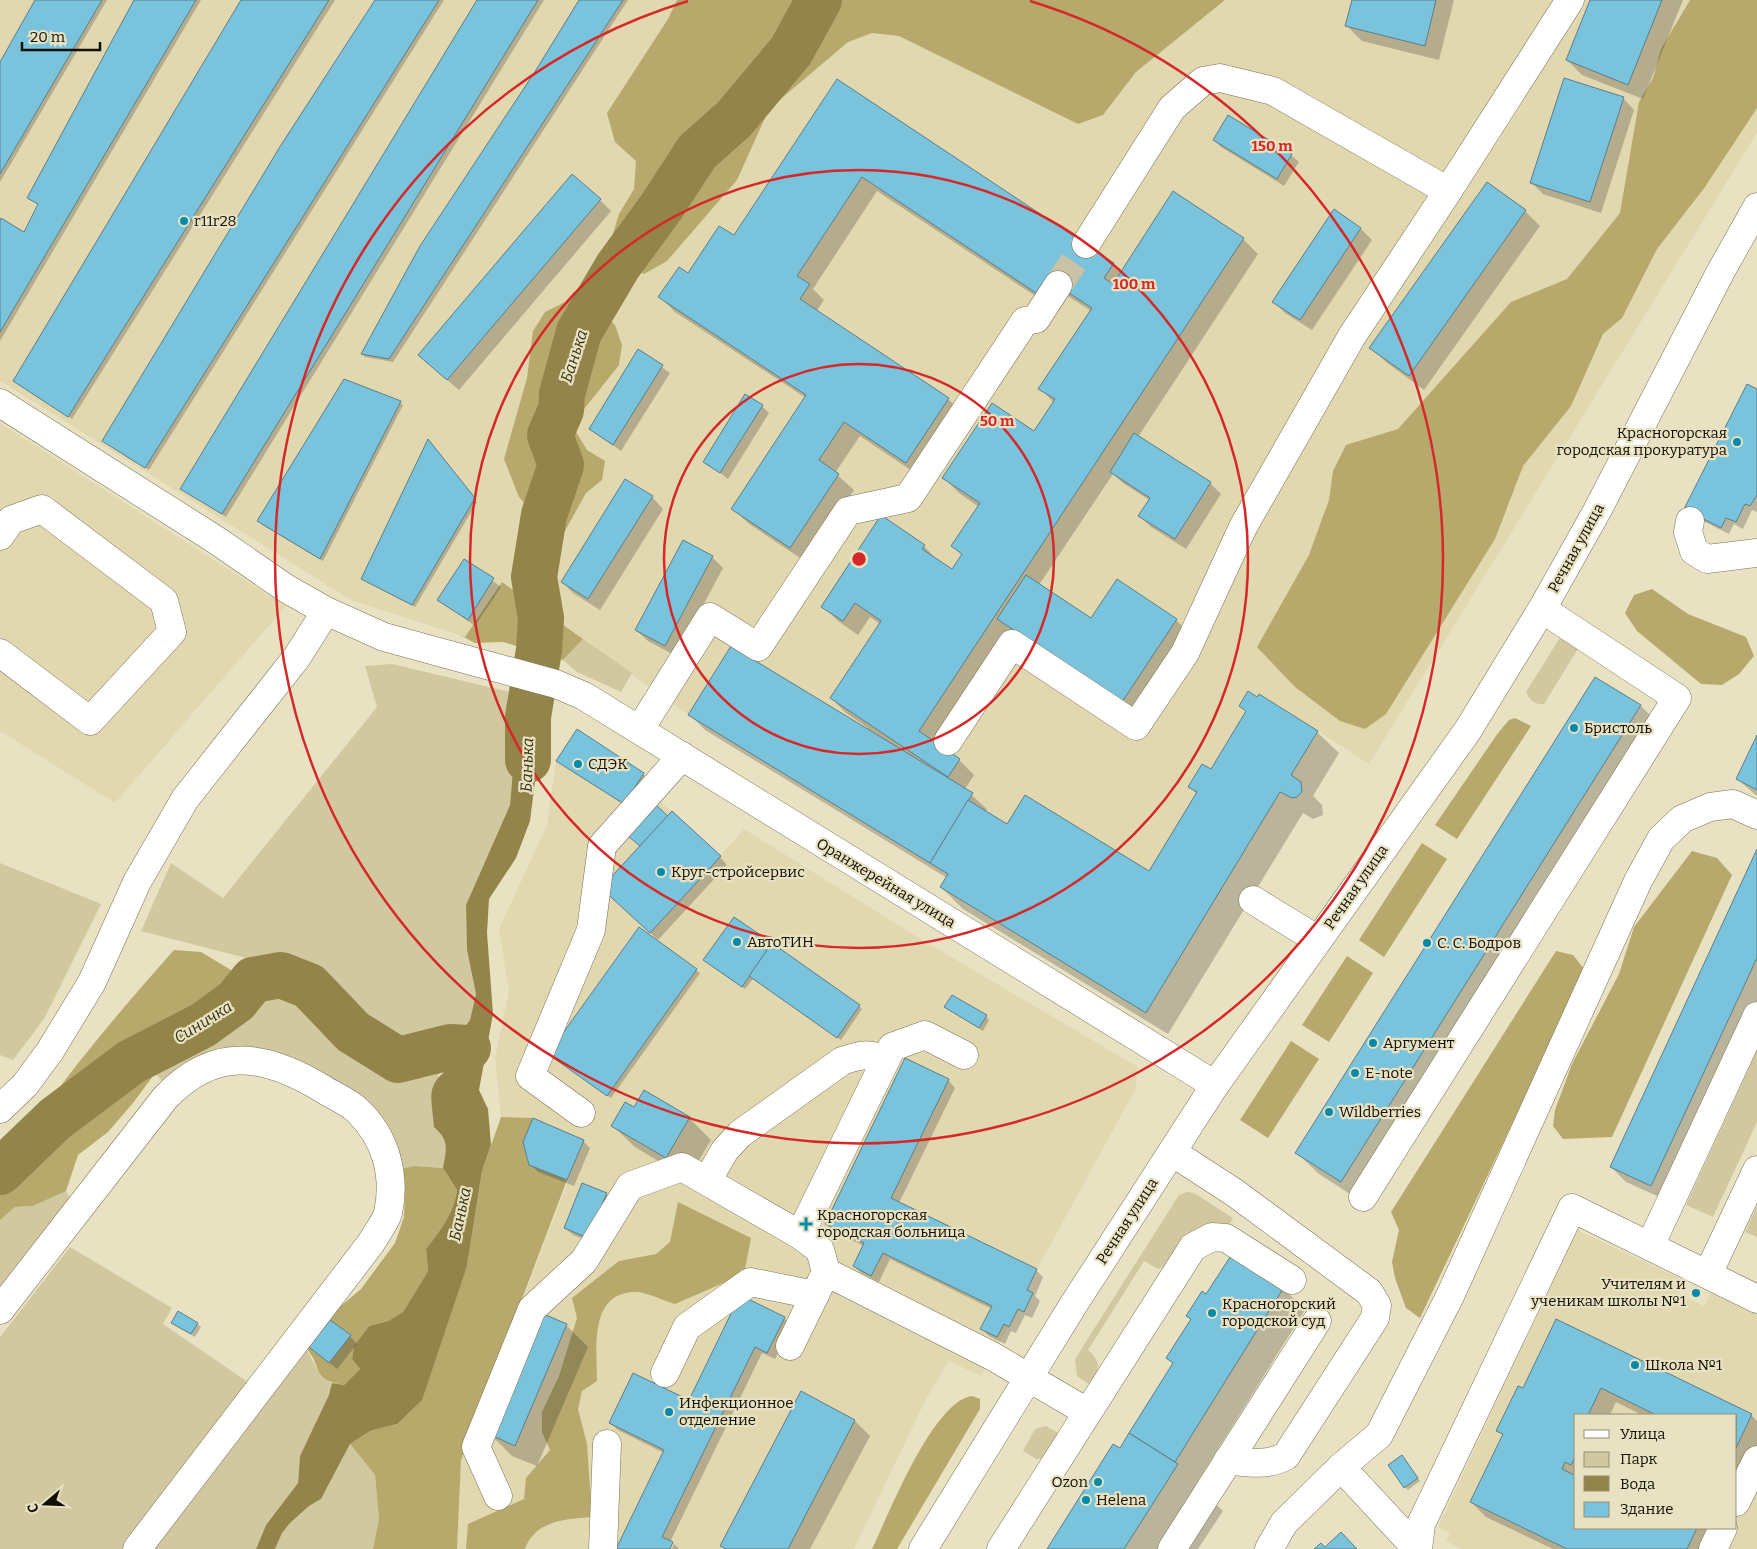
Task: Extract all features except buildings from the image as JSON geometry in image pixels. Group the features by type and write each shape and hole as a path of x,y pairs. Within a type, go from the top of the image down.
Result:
{"main road":[{"path":"948,741 1012,644 1136,726 1185,653 1243,527 1347,344 1448,191 1570,0"},
{"path":"1086,244 1172,108 1202,81 1220,78 1272,90 1448,191"},
{"name":"Речная улица","path":"924,1549 1030,1377 1216,1085 1468,730 1542,610 1597,511 1745,225 1757,207"},
{"path":"640,729 710,617 758,647 848,511 908,498 1025,321 1036,319 1058,285"},
{"name":"Оранжерейная улица","path":"0,402 216,540 286,589 326,611 384,637 556,684 584,696 1216,1085"},
{"path":"0,654 90,721 172,632 164,601 42,509 4,523"},
{"path":"1690,521 1688,532 1694,551 1707,559 1757,553"},
{"path":"1364,1197 1677,698 1542,610"},
{"path":"0,1109 25,1085 50,1051 92,982 137,882 185,799 297,657 326,611"},
{"path":"580,1113 530,1076 591,930 602,846 682,756"},
{"path":"1269,1549 1284,1523 1341,1467 1379,1435 1450,1296 1638,881 1661,839 1682,819 1710,807 1733,804 1757,815"},
{"path":"1254,900 1318,940"},
{"path":"1650,1246 1757,1016"},
{"path":"800,1235 892,1047 925,1035 964,1055"},
{"path":"707,1181 726,1150 740,1134 842,1061 861,1054 872,1054 885,1061"},
{"path":"0,1310 165,1098 179,1084 202,1068 225,1062 248,1060 269,1063 308,1080 358,1110 375,1132 387,1154 390,1180 388,1215 366,1250 137,1549"},
{"path":"1172,1152 1235,1194 1297,1241 1370,1292 1377,1304 1375,1318 1286,1456 1277,1461 1258,1464 1228,1460"},
{"path":"498,1496 476,1447 532,1309 584,1261 630,1186 682,1167 800,1235 820,1250 821,1283 790,1346"},
{"path":"1708,1274 1757,1170"},
{"path":"1417,1549 1420,1524 1572,1208 1757,1299"},
{"path":"1001,1549 1193,1247 1212,1237 1226,1238 1292,1280"},
{"path":"665,1373 687,1327 750,1282 821,1283 992,1356 1087,1412"},
{"path":"1172,1549 1317,1321"},
{"path":"603,1549 607,1444"},
{"path":"1737,1500 1757,1460"},
{"path":"1341,1467 1417,1549"},
{"path":"1713,1549 1723,1529"}],"shaded area":[{"path":"0,0 1757,0 1757,133 1369,764 1318,731 1291,775 1302,783 1301,793 1292,798 1280,792 1146,1013 940,887 948,873 688,715 503,582 465,637 351,600 0,381"},
{"path":"677,0 1225,0 1136,72 1103,115 1078,124 899,36 872,33 848,42 769,109 737,180 667,261 644,274 606,256 619,214 634,189 636,161 615,142 607,113 668,19"},
{"path":"1690,0 1757,0 1757,108 1705,187 1657,249 1622,318 1603,334 1571,406 1523,466 1495,539 1386,714 1365,729 1340,721 1295,687 1257,647 1309,555 1329,500 1333,471 1346,445 1398,429 1511,302 1567,279 1620,213 1639,102 1653,78 1661,49"},
{"path":"580,286 615,325 622,345 619,365 581,413 576,432 587,450 605,461 602,480 586,493 556,547 540,534 533,513 519,497 504,459 527,378 533,331 545,312 565,302"},
{"path":"0,423 286,606 115,803 0,731"},
{"path":"502,582 583,639 563,660 503,642 475,643 460,635 465,637"},
{"path":"1652,589 1688,614 1746,637 1754,656 1739,674 1722,685 1701,684 1637,631 1625,613 1634,595"},
{"path":"1515,718 1531,726 1457,839 1435,825 1498,733 1509,720"},
{"name":"Красногорская городская больница","path":"577,729 670,792 661,802 720,856 744,829 924,941 1138,1067 1135,1090 1027,1289 1033,1293 1024,1312 1018,1309 981,1376 949,1361 926,1399 854,1549 457,1549 461,1460 584,1140 533,1118 501,1117 495,1058 509,991 499,929 547,825 556,761"},
{"path":"1422,843 1447,859 1384,957 1359,940"},
{"path":"1692,851 1717,858 1732,875 1612,1137 1563,1139 1553,1126 1555,1110 1572,1064 1619,974 1634,927"},
{"path":"174,950 201,952 231,970 222,993 182,1037 133,1103 108,1132 78,1155 66,1191 33,1206 15,1207 0,1220 0,1145 14,1136 48,1102 77,1064"},
{"path":"1556,951 1573,955 1585,970 1420,1318 1406,1308 1395,1278 1392,1262 1399,1230 1391,1212"},
{"path":"1347,956 1373,973 1329,1042 1302,1025"},
{"path":"1291,1041 1319,1059 1268,1138 1240,1120"},
{"path":"501,1117 533,1118 523,1142 529,1165 567,1180 461,1460 457,1549 373,1549 379,1519 375,1475 350,1444 370,1431 397,1424 467,1266 482,1171"},
{"path":"414,1166 443,1168 457,1190 453,1206 450,1214 426,1249 428,1271 403,1312 388,1321 369,1326 354,1346 352,1359 360,1369 344,1385 333,1383 321,1376 315,1361 306,1348 336,1310 361,1289 395,1243 404,1217 405,1193 401,1169"},
{"path":"678,1202 751,1238 744,1274 675,1304 638,1292 622,1294 610,1301 603,1311 599,1324 596,1353 597,1381 582,1391 578,1409 587,1444 592,1517 562,1520 544,1527 536,1532 525,1549 466,1549 468,1524 524,1499 526,1478 550,1450 542,1432 542,1412 559,1376 577,1318 572,1298 619,1261 656,1254 670,1242"},
{"name":"Школа №1","path":"1577,1230 1685,1281 1679,1294 1704,1306 1711,1293 1757,1315 1757,1549 1461,1549 1446,1541 1450,1533 1438,1527"},
{"path":"972,1396 980,1399 980,1409 897,1549 872,1549 914,1461 928,1437 942,1417 957,1403"}],"green space":[{"path":"1563,633 1581,644 1544,704 1535,703 1526,692"},
{"path":"583,639 632,673 621,692 577,672 563,660"},
{"path":"392,664 523,695 516,735 510,805 466,905 467,950 476,994 470,1020 448,1052 452,1067 438,1075 446,1147 443,1168 414,1166 401,1169 289,1062 181,1070 162,1081 156,1074 182,1037 236,1001 253,980 281,975 309,986 353,1032 397,1060 449,1047 413,1043 368,1027 323,985 270,964 141,931 171,863 223,898 377,707 365,666"},
{"path":"0,863 101,904 44,1019 13,1060 0,1055"},
{"path":"1757,1051 1757,1122 1713,1217 1686,1205"},
{"path":"66,1191 73,1203 0,1297 0,1220 15,1207 33,1206"},
{"path":"1187,1192 1194,1193 1233,1218 1226,1231 1165,1267 1158,1269 1144,1261 1088,1350 1096,1358 1098,1366 1096,1375 1090,1385 1077,1376 1075,1359 1179,1195"},
{"path":"1757,1206 1757,1237 1745,1232"},
{"path":"70,1247 172,1308 163,1324 252,1385 125,1549 0,1549 0,1337"},
{"path":"306,1348 321,1377 332,1383 330,1395 300,1456 298,1483 266,1525 256,1549 148,1549"},
{"path":"1046,1426 1058,1433 1059,1438 1044,1459 1036,1459 1023,1451 1035,1429"},
{"path":"350,1444 375,1475 379,1519 373,1549 275,1549 282,1533 290,1523 309,1506 321,1499"}],"water":[{"path":"523,695 545,701 530,821 516,858 489,899 487,933 493,1014 479,1090 488,1109 491,1145 482,1171 467,1266 422,1400 397,1424 370,1431 350,1444 321,1499 309,1506 290,1523 282,1533 275,1549 256,1549 266,1525 298,1483 300,1456 329,1395 332,1383 344,1385 360,1369 352,1359 354,1346 369,1326 388,1321 403,1312 428,1271 426,1249 446,1221 453,1206 457,1190 443,1168 446,1146 443,1137 434,1127 431,1100 433,1086 442,1074 451,1067 448,1052 470,1020 476,994 467,950 466,905 510,805 516,735"}],"waterway":[{"name":"Банька","path":"528,760 528,717 539,650 541,618 534,577 544,515 561,465 550,435 561,410 562,394 579,332 618,266 662,206 697,152 734,119 791,51 819,0"},
{"name":"Синичка","path":"0,1172 55,1119 131,1062 203,1025 236,1001 253,980 281,975 309,986 353,1032 398,1060 450,1047 468,1048"}],"tunnel":[{"path":"1058,285 1086,244"}],"place":[{"name":"r11r28","path":"184,221"},
{"name":"Красногорская городская прокуратура","path":"1737,442"},
{"name":"Бристоль","path":"1574,728"},
{"name":"СДЭК","path":"578,764"},
{"name":"Круг-стройсервис","path":"661,872"},
{"name":"АвтоТИН","path":"737,942"},
{"name":"С. С. Бодров","path":"1427,943"},
{"name":"Аргумент","path":"1373,1043"},
{"name":"E-note","path":"1355,1073"},
{"name":"Wildberries","path":"1329,1112"},
{"name":"Красногорская городская больница","path":"806,1224"},
{"name":"Учителям и ученикам школы №1","path":"1696,1293"},
{"name":"Красногорский городской суд","path":"1212,1313"},
{"name":"Школа №1","path":"1635,1365"},
{"name":"Инфекционное отделение","path":"669,1412"},
{"name":"Ozon","path":"1098,1482"},
{"name":"Helena","path":"1086,1500"}]}
